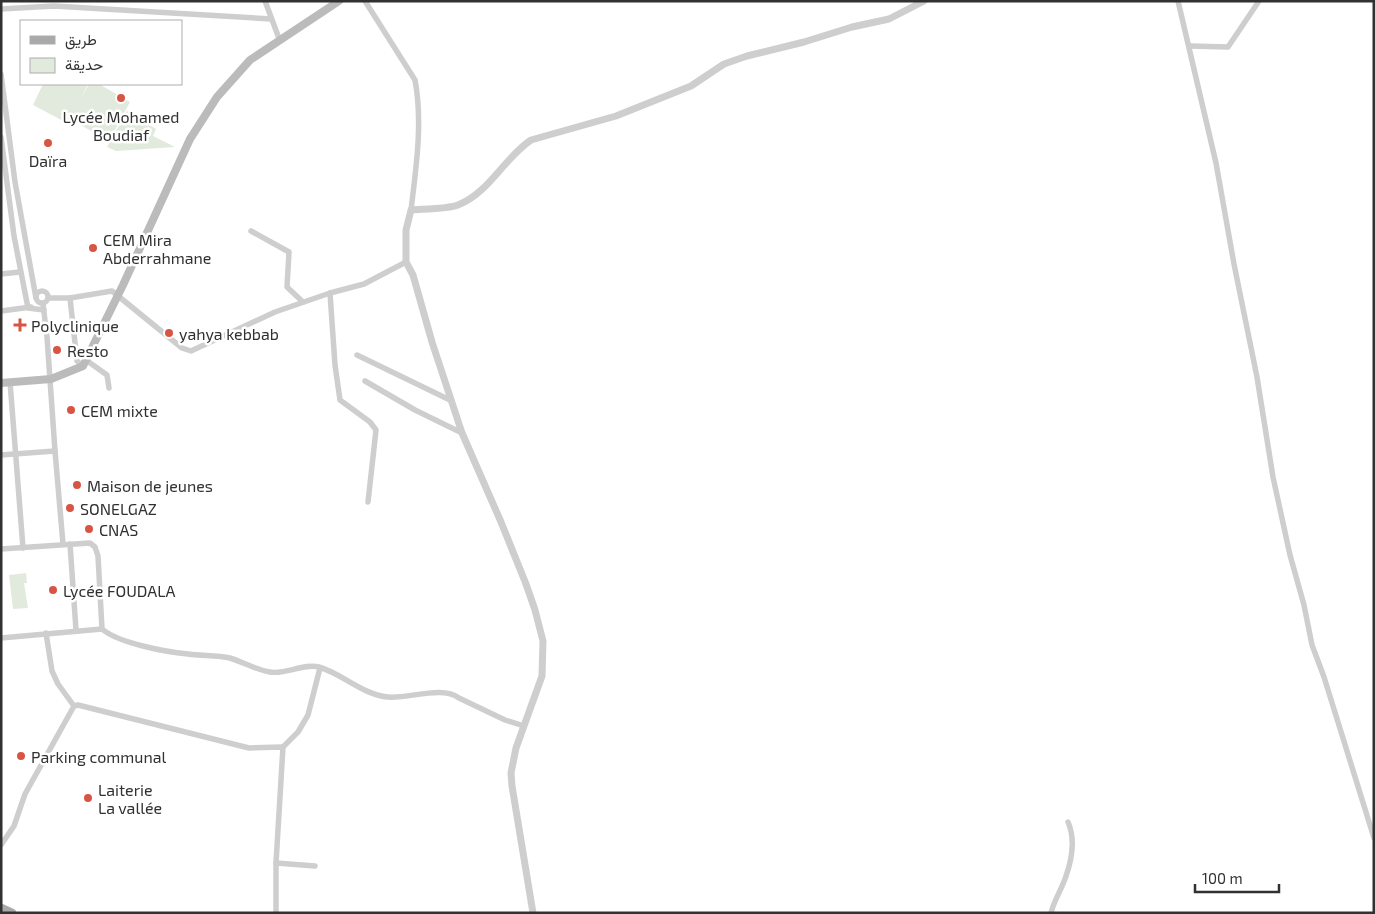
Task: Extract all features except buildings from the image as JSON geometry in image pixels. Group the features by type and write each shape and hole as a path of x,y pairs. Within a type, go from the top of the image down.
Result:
{"main road":[{"path":"6,382 51,379 84,363 190,139 217,97 250,60 339,1"},
{"path":"1,908 12,913"}],"street":[{"path":"265,1 280,40"},
{"path":"364,1 415,80 417,91 416,167 411,210 406,230 406,262 413,275 432,342 462,433 526,584 543,641 542,676 516,748 511,773 533,913"},
{"path":"411,210 456,206 468,200 490,182 521,146 531,140 616,116 691,86 724,64 852,27 889,19 924,1"},
{"path":"1178,1 1216,163 1257,377 1273,477 1290,555 1304,605 1312,644 1327,685 1374,838"},
{"path":"1190,46 1228,47 1259,1"},
{"path":"1,9 54,6 271,20"},
{"path":"1,74 2,93 18,201 40,304"},
{"path":"1,137 4,182 28,308"},
{"path":"251,231 289,252 287,287 303,302"},
{"path":"49,298 70,298 112,291 182,348 191,351 275,312 330,293 364,284 406,262"},
{"path":"1,274 20,272"},
{"path":"49,298 47,293 43,291 38,293 51,379 55,451 76,630"},
{"path":"330,293 335,365 340,400 370,422 376,430 368,502"},
{"path":"1,311 28,308 47,302 49,298"},
{"path":"70,298 78,362 84,363 107,375 109,388"},
{"path":"357,355 452,401"},
{"path":"365,381 415,410 462,433"},
{"path":"6,382 16,454 23,548"},
{"path":"1,455 55,451"},
{"path":"1,549 90,543 95,547 98,556 102,629"},
{"path":"1,638 102,629 121,640 185,654 229,658 271,672 316,666 377,696 402,697 438,692 454,694 505,720 524,726"},
{"path":"46,633 52,670 58,684 74,706"},
{"path":"276,913 276,863 284,747 298,732 308,715 320,668"},
{"path":"74,706 78,705 249,748 284,747"},
{"path":"1,845 14,826 25,794 74,706"},
{"path":"1051,913 1054,901 1066,876 1072,847 1071,830 1068,822"},
{"path":"276,863 315,866"}],"green space":[{"path":"43,85 88,85 81,98 88,85 101,85 130,102 109,141 70,119 67,123 33,105"},
{"path":"127,111 156,129 153,136 175,147 116,151 107,147"},
{"path":"26,573 27,583 24,583 28,608 13,609 9,575"}],"place":[{"name":"Lycée Mohamed Boudiaf","path":"121,98"},
{"name":"Daïra","path":"48,143"},
{"name":"CEM Mira Abderrahmane","path":"93,248"},
{"name":"Polyclinique","path":"20,325"},
{"name":"yahya kebbab","path":"169,333"},
{"name":"Resto","path":"57,350"},
{"name":"CEM mixte","path":"71,410"},
{"name":"Maison de jeunes","path":"77,485"},
{"name":"SONELGAZ","path":"70,508"},
{"name":"CNAS","path":"89,529"},
{"name":"Lycée FOUDALA","path":"53,590"},
{"name":"Parking communal","path":"21,756"},
{"name":"Laiterie La vallée","path":"88,798"}]}
